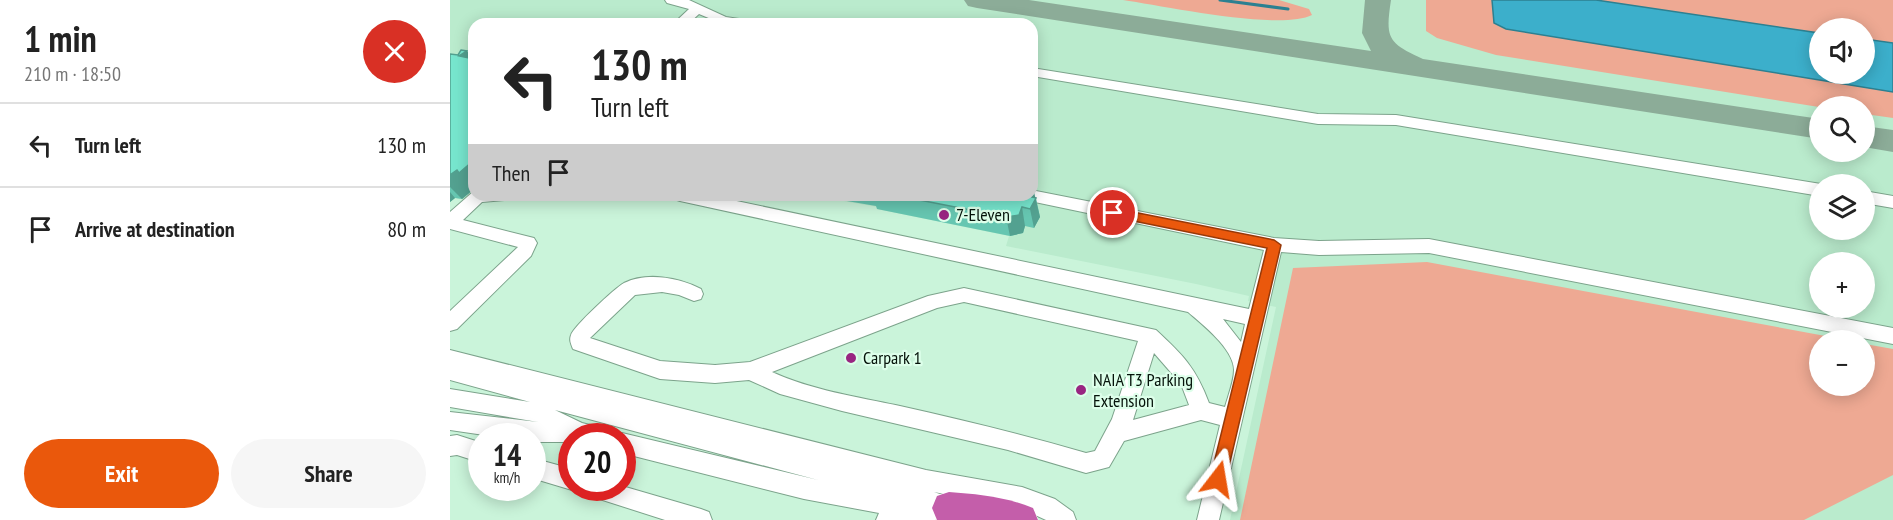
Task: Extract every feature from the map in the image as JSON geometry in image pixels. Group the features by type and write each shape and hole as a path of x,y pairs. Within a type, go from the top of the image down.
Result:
{"highway":[{"path":"938,509 979,510 1020,520"}],"lane":[{"path":"672,0 682,2 718,18"},
{"path":"687,18 696,10"},
{"path":"1038,73 1318,119 1396,120 1809,188"},
{"path":"1038,198 1274,245 1318,248 1394,244 1429,246 1893,336"},
{"path":"1875,199 1893,202"},
{"path":"450,222 473,201"},
{"path":"708,201 1257,319"},
{"path":"450,222 528,243 525,251 453,318"},
{"path":"1208,520 1274,245"},
{"path":"694,294 681,288 638,286 629,289 580,336 580,343 660,370 715,374 751,371 780,385 1008,440 1086,463 1098,462 1106,456 1116,434 1149,336"},
{"path":"751,371 947,298 964,295 1149,336 1171,356 1190,380 1201,411"},
{"path":"1188,303 1204,314 1228,337 1235,346 1245,371"},
{"path":"452,369 641,425 898,490 938,509"},
{"path":"452,369 926,480 1022,498 1047,507 1065,520"},
{"path":"450,398 543,414 563,423"},
{"path":"450,405 471,423"},
{"path":"1116,434 1201,411 1233,418"},
{"path":"450,421 468,424"},
{"path":"450,426 468,425"},
{"path":"450,446 457,445 468,449"},
{"path":"636,446 771,480 938,509"},
{"path":"636,500 701,520"},
{"path":"887,520 938,509"}],"shaded area":[{"path":"450,0 1893,0 1893,520 1230,520 1276,307 1248,301 1249,296 1196,284 1006,246 1009,236 844,201 1038,201 1038,18 468,18 467,200 455,198 450,202"},
{"path":"1123,0 1279,0 1309,9 1312,15 1296,19 1249,19"},
{"path":"1426,0 1893,0 1893,118 1875,115 1875,96 1809,96 1809,105 1496,55 1437,38 1426,31"},
{"path":"1427,262 1809,333 1809,396 1875,396 1875,346 1893,349 1893,475 1804,520 1240,520 1293,268"}],"water":[{"path":"1492,0 1596,0 1809,32 1809,78 1506,29 1494,23"},
{"path":"1875,40 1893,43 1893,92 1844,84 1875,84"}],"building":[{"path":"461,50 467,51 459,56 468,58 468,165 459,173 457,170 450,175 450,54 458,55"},
{"path":"925,201 1034,201 1030,209 1022,207 1019,215 1006,217"}],"waterway":[{"path":"1220,0 1288,9"}],"taxiway":[{"path":"977,0 1809,127"},
{"path":"1378,0 1375,24 1378,41 1390,54 1413,65"},
{"path":"1875,138 1893,141"}],"place":[{"name":"7-Eleven","path":"944,215"},
{"name":"Carpark 1","path":"851,358"},
{"name":"NAIA T3 Parking Extension","path":"1081,390"}],"route":[{"path":"1113,213 1274,245 1218,479"}]}
